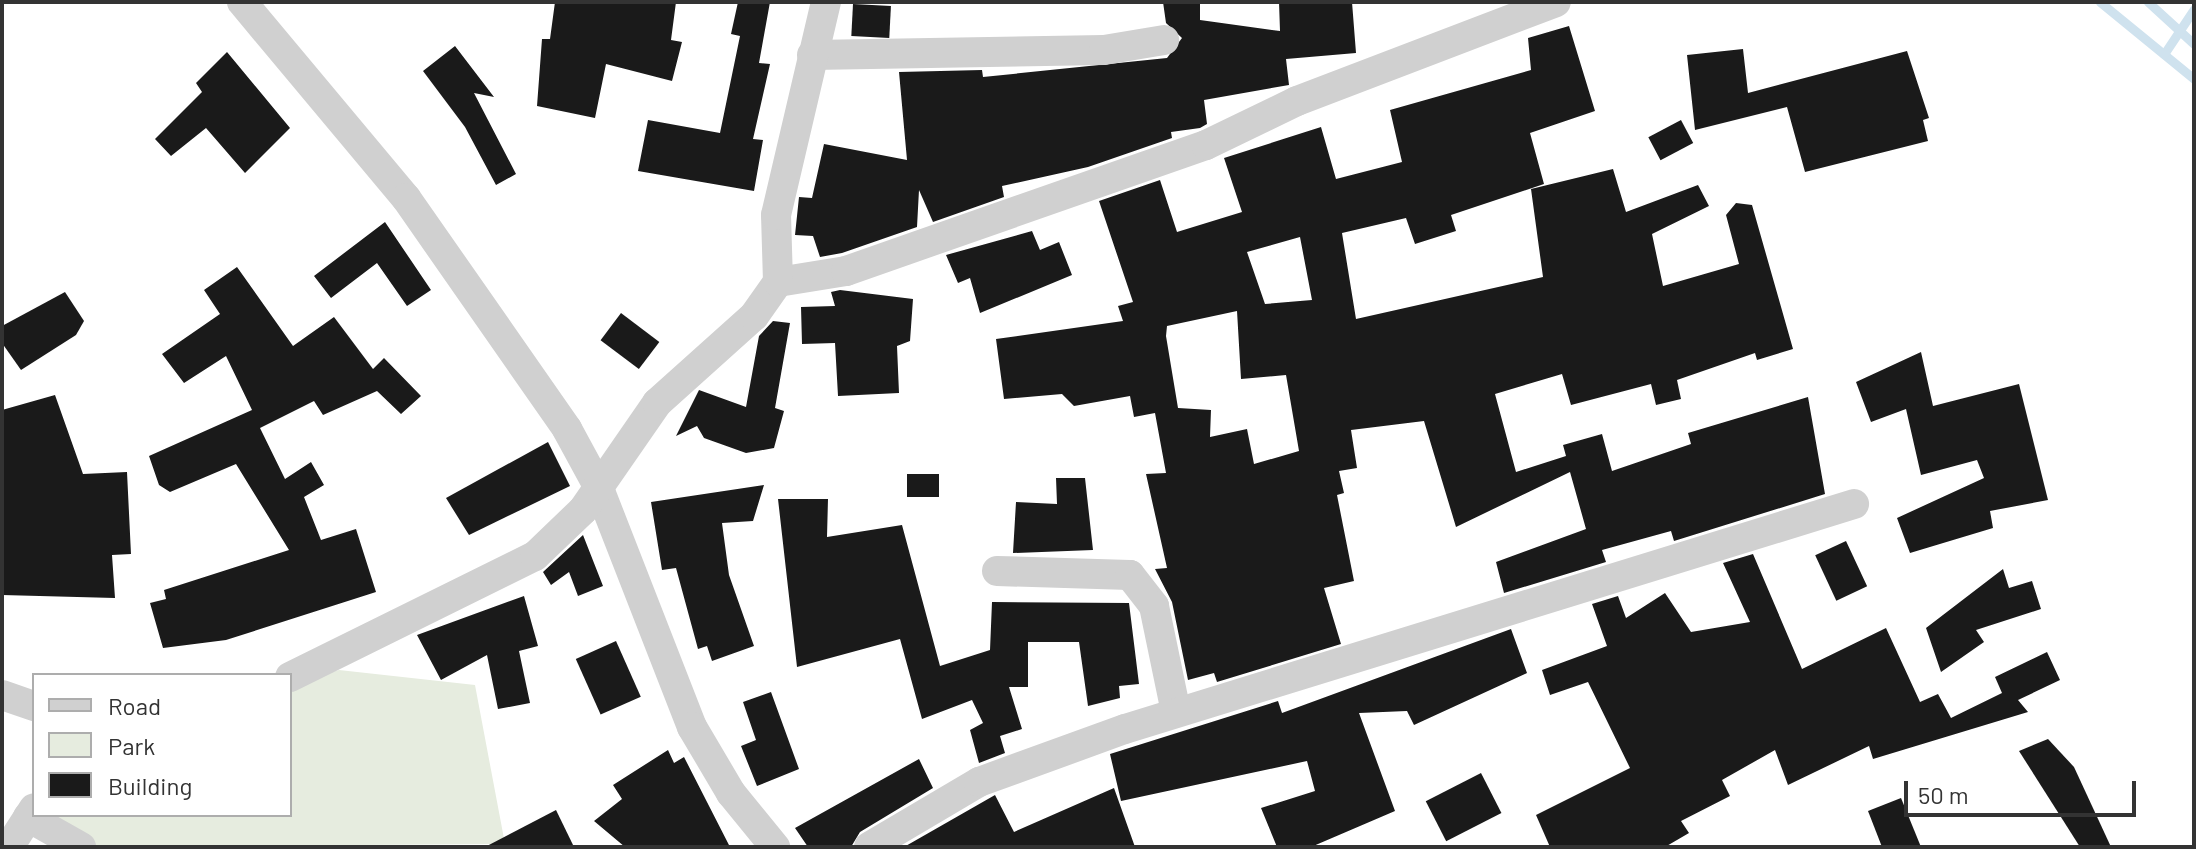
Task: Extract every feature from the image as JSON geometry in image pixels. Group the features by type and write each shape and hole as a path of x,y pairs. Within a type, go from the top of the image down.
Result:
{"street":[{"path":"242,2 406,198 598,486 692,727 775,847"},
{"path":"292,676 506,576 559,535 657,403 754,316 778,282 776,215 826,2"},
{"path":"778,282 846,271 1206,145 1297,101 1556,2"},
{"path":"812,55 1104,50 1164,40"},
{"path":"869,847 979,782 1176,712 1854,504"},
{"path":"997,571 1130,575 1154,606 1176,712"},
{"path":"2,695 32,705"},
{"path":"9,847 31,812"},
{"path":"38,817 81,847"}],"green space":[{"path":"339,670 475,685 505,844 92,847 49,817 292,817 292,683"}],"building":[{"path":"555,2 676,2 671,40 682,42 672,81 606,64 595,118 537,106 542,39 550,39"},
{"path":"738,2 770,2 759,63 770,64 753,139 763,140 754,191 638,171 648,120 720,133 740,36 731,34"},
{"path":"1163,2 1200,2 1200,20 1280,31 1279,2 1352,2 1356,53 1286,59 1289,85 1204,100 1207,124 1200,128 1171,132 1172,138 1088,167 1002,186 1004,197 933,222 919,190 917,227 842,253 820,257 813,236 795,235 799,197 812,198 824,144 907,160 899,72 982,70 983,77 1167,58 1182,38 1166,23"},
{"path":"853,4 891,6 889,38 851,36"},
{"path":"1569,26 1595,111 1530,133 1544,184 1451,215 1456,231 1415,244 1406,218 1342,233 1356,319 1543,277 1531,189 1613,169 1626,212 1698,185 1709,206 1652,234 1663,286 1739,264 1726,215 1736,203 1752,205 1793,349 1757,360 1755,353 1677,380 1681,399 1656,405 1651,384 1571,405 1562,374 1495,394 1516,472 1566,456 1563,445 1602,434 1612,471 1691,444 1688,433 1808,397 1825,494 1674,541 1671,531 1602,550 1606,562 1504,593 1496,562 1586,529 1570,472 1456,527 1424,421 1351,430 1357,468 1339,471 1344,493 1337,495 1354,581 1324,588 1341,644 1217,682 1214,673 1188,680 1172,602 1155,569 1167,568 1146,474 1166,473 1155,413 1134,417 1130,396 1074,406 1062,394 1004,399 996,339 1123,321 1118,306 1133,302 1099,201 1160,180 1177,232 1242,212 1224,158 1321,127 1336,179 1402,162 1390,110 1531,70 1528,38","holes":["1300,237 1312,300 1265,304 1247,252","1237,311 1241,379 1286,375 1299,451 1254,464 1247,429 1210,437 1211,410 1178,408 1166,336 1167,326"]},
{"path":"455,46 494,97 474,93 516,174 496,185 465,127 423,71"},
{"path":"1743,49 1748,93 1907,51 1929,118 1923,120 1928,141 1805,172 1787,107 1695,130 1687,55"},
{"path":"227,52 290,128 245,173 206,128 171,156 155,139 202,92 196,83"},
{"path":"1681,120 1693,143 1661,160 1648,137"},
{"path":"385,222 431,290 407,306 377,263 331,298 314,276"},
{"path":"1032,231 1040,250 1059,242 1072,275 980,313 970,278 958,283 946,255"},
{"path":"237,267 293,346 334,317 373,369 384,358 421,396 401,414 377,391 323,415 314,401 260,428 285,479 311,462 324,485 304,497 321,540 356,529 376,592 226,640 163,648 150,603 166,599 164,590 289,550 236,464 170,492 159,485 149,456 252,410 226,356 184,383 162,354 220,314 204,290"},
{"path":"840,290 913,299 910,341 897,346 899,393 838,396 835,343 802,344 801,307 835,306 831,292"},
{"path":"65,292 84,321 76,335 21,370 2,343 2,326"},
{"path":"621,313 659,342 639,369 601,340"},
{"path":"773,321 790,323 775,408 784,411 774,448 746,453 704,438 697,426 676,436 699,390 746,407 759,336"},
{"path":"1921,352 1933,406 2019,384 2048,500 1990,511 1993,528 1910,553 1897,518 1984,478 1977,460 1921,475 1906,409 1871,422 1856,382"},
{"path":"55,395 83,474 127,472 131,554 112,555 115,598 2,595 2,410"},
{"path":"548,442 570,486 469,535 446,498"},
{"path":"907,474 939,474 939,497 907,497"},
{"path":"1056,478 1085,478 1093,550 1013,553 1016,502 1057,504"},
{"path":"764,485 753,521 722,523 729,575 754,646 712,661 707,646 698,649 676,568 662,570 651,502"},
{"path":"778,499 828,499 827,537 902,525 940,666 990,650 992,602 1129,603 1139,684 1119,686 1120,698 1088,706 1079,642 1028,642 1028,687 1009,687 1022,729 1000,736 1005,753 979,763 970,730 983,723 972,700 922,719 900,639 797,667"},
{"path":"583,535 603,586 578,596 569,572 551,585 543,572"},
{"path":"1846,541 1867,586 1836,601 1815,555"},
{"path":"1753,554 1802,669 1886,628 1920,702 1938,694 1951,718 2002,693 1995,677 2047,652 2060,680 2018,700 2028,712 1873,759 1869,746 1788,785 1775,750 1722,780 1730,796 1681,821 1689,833 1665,847 1550,847 1536,815 1630,768 1588,682 1550,695 1542,670 1607,646 1592,604 1618,596 1626,618 1665,593 1691,632 1750,622 1723,563"},
{"path":"2003,569 2009,588 2032,581 2041,609 1976,630 1984,642 1941,672 1926,628"},
{"path":"524,596 538,646 519,651 530,703 498,709 487,655 441,680 417,635"},
{"path":"1511,629 1527,673 1414,725 1407,711 1359,713 1395,811 1311,847 1277,847 1261,808 1315,791 1307,761 1121,801 1110,754 1278,701 1282,713"},
{"path":"616,641 641,697 601,715 576,659"},
{"path":"771,692 799,769 757,786 741,746 756,740 743,702"},
{"path":"2048,739 2074,767 2111,847 2080,847 2019,751"},
{"path":"668,750 674,763 684,757 730,847 625,847 594,821 622,799 613,785"},
{"path":"919,759 933,788 860,832 851,847 808,847 795,828"},
{"path":"1481,773 1501,813 1446,841 1426,801"},
{"path":"1114,788 1135,847 904,847 995,795 1014,832"},
{"path":"1901,798 1921,847 1882,847 1868,811"},
{"path":"556,810 574,847 485,847"}],"waterway":[{"path":"2100,2 2194,79"},
{"path":"2148,2 2194,44"},
{"path":"2164,54 2194,9"}]}
